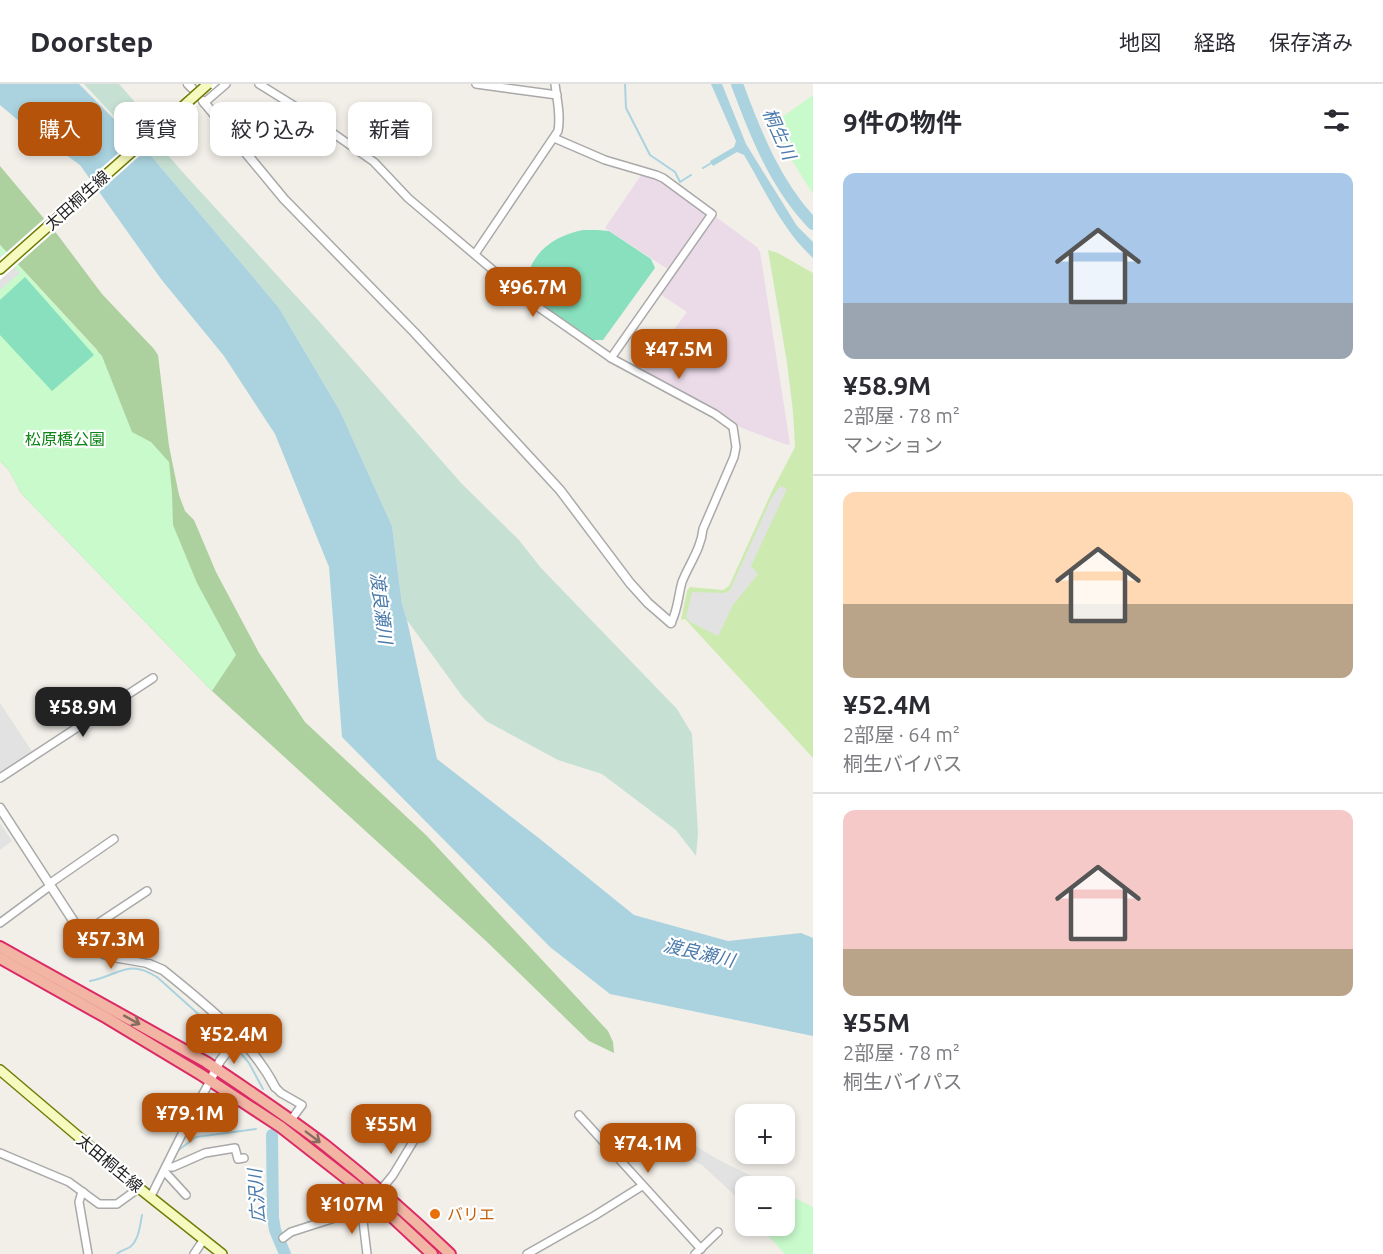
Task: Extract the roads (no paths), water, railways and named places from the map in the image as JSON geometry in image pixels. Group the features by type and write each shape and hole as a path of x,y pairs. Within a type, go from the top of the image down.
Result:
{"highway":[{"path":"0,941 50,969 81,992"},
{"path":"0,947 216,1069 291,1120 326,1146 377,1195 432,1254"},
{"path":"0,958 107,1018 281,1127 377,1195 411,1216 450,1254"},
{"path":"0,966 62,999 107,1018"}],"main road":[{"name":"太田桐生線","path":"0,269 208,84"},
{"name":"太田桐生線","path":"0,1070 139,1188 222,1254"}],"street":[{"path":"226,84 203,102 284,199 414,332 560,490 630,584 671,623 676,612 682,583 734,457 733,427 715,414 611,358 514,288 408,198 374,162 259,84"},
{"path":"476,84 557,96"},
{"path":"475,254 554,138 560,122 555,84"},
{"path":"554,138 605,160 663,178 712,214 611,358"},
{"path":"0,778 153,678"},
{"path":"0,808 89,945 106,956 149,964 163,970 239,1036 261,1062 281,1094 302,1105 291,1120"},
{"path":"0,923 114,839"},
{"path":"82,934 147,891"},
{"path":"151,1196 216,1069 229,1047 239,1036"},
{"path":"579,1115 698,1252 718,1232"},
{"path":"283,1238 291,1232 341,1216 362,1213 393,1175 419,1132"},
{"path":"165,1169 205,1153 235,1148 238,1159 244,1158"},
{"path":"0,1153 69,1182 99,1204 117,1204 139,1188"},
{"path":"165,1169 186,1195"},
{"path":"527,1254 642,1186"},
{"path":"83,1192 79,1202 88,1254"},
{"path":"362,1213 367,1254"},
{"path":"194,1254 204,1239"}],"water":[{"path":"0,84 79,84 97,102 18,102 18,120 0,105"},
{"path":"711,84 722,84 746,144 797,226 813,242 813,258 783,222 744,155 737,152 713,166 710,161 734,147 736,141"},
{"name":"渡良瀬川","path":"102,107 114,119 114,156 151,156 279,308 340,411 392,526 402,604 437,759 634,915 728,941 801,933 813,938 813,1036 610,994 550,947 342,737 329,567 275,434 224,356 161,279 80,165 68,156 102,156"}],"waterway":[{"path":"625,84 626,108 650,155 675,172 680,182 691,175"},
{"name":"桐生川","path":"737,84 759,140 777,176 813,224"},
{"path":"703,168 713,162"},
{"name":"広沢川","path":"90,981 123,970 138,969 147,972 157,977 225,1038"},
{"name":"広沢川","path":"238,1050 249,1063 263,1089"},
{"path":"176,1152 196,1137 256,1129"},
{"name":"広沢川","path":"272,1135 273,1218 275,1230 285,1254"},
{"path":"151,1189 163,1165"},
{"path":"117,1254 130,1247 135,1240 142,1215"}],"place":[{"name":"バリエ","path":"435,1214"}],"park label":[{"name":"松原橋公園","path":"65,439"}]}
